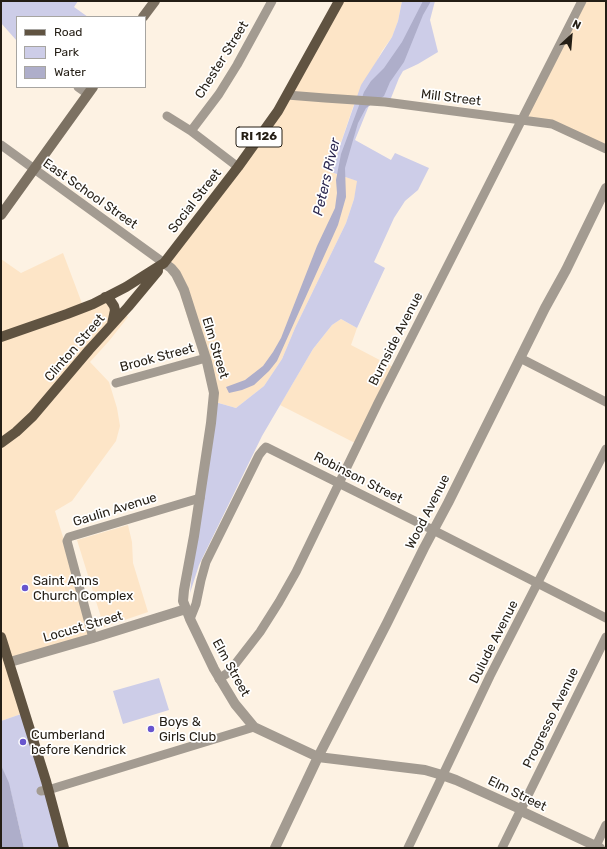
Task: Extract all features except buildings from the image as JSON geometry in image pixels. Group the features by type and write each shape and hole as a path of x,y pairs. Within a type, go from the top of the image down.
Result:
{"main road":[{"path":"144,16 155,1"},
{"name":"Social Street","path":"1,337 67,314 105,297 126,287 164,263 238,167 278,111 339,1"},
{"path":"1,215 90,91"},
{"name":"Clinton Street","path":"1,443 16,432 33,416 112,324 128,308 164,263"},
{"path":"105,297 110,300 114,306 115,310 112,324"},
{"path":"1,637 10,662 45,791 64,848"}],"street":[{"name":"Chester Street","path":"191,131 222,88 272,1"},
{"name":"Burnside Avenue","path":"219,679 229,672 260,632 296,572 378,403 582,1"},
{"name":"Mill Street","path":"287,94 385,102 552,124 606,149"},
{"path":"167,116 191,131 238,167"},
{"name":"East School Street","path":"1,145 164,263"},
{"name":"Wood Avenue","path":"275,848 318,757 448,503 606,188"},
{"name":"Elm Street","path":"164,263 176,274 184,290 206,358 213,387 214,405 183,601 219,679 230,698 254,727 318,757 425,770 442,775 518,808 521,811 597,847"},
{"name":"Brook Street","path":"116,383 206,358"},
{"path":"520,358 606,402"},
{"name":"Robinson Street","path":"188,614 196,604 206,562 215,542 263,450 266,447 606,618"},
{"name":"Dulude Avenue","path":"408,848 490,676 606,449"},
{"name":"Gaulin Avenue","path":"93,638 67,541 69,537 200,498"},
{"name":"Locust Street","path":"10,662 93,638 188,614"},
{"name":"Progresso Avenue","path":"502,848 606,637"},
{"path":"45,791 254,727"},
{"path":"597,847 606,825"}],"shaded area":[{"path":"339,1 402,1 398,21 392,37 382,51 353,107 331,172 358,181 354,199 346,223 295,328 282,359 264,386 236,408 215,402 168,257 241,164"},
{"path":"581,1 606,1 606,149 556,125 523,119"},
{"path":"63,253 83,306 111,302 128,317 90,362 109,382 117,408 120,426 116,441 72,501 55,511 94,637 11,657 24,713 1,721 1,259 21,273"},
{"path":"341,319 357,328 351,345 395,368 359,445 280,405 313,349 332,325"},
{"path":"128,525 132,542 133,563 148,612 104,627 77,540"}],"green space":[{"path":"1,1 78,1 74,7 87,16 16,16 16,40 1,23"},
{"path":"402,1 435,1 430,20 438,52 403,71 389,103 370,103 355,140 391,160 395,153 429,168 418,190 405,201 394,218 374,262 385,268 357,328 341,319 332,325 313,349 262,436 199,565 190,593 198,518 215,402 236,408 264,386 282,359 295,328 346,223 354,199 357,181 331,172 361,85 392,37 398,21"},
{"path":"159,678 169,710 123,724 113,691"},
{"path":"24,713 63,848 24,848 10,789 1,765 1,721"}],"water":[{"path":"423,1 431,1 423,15 404,62 390,82 384,96 366,108 358,123 345,168 346,197 338,225 277,361 254,385 229,393 226,387 245,380 263,366 281,338 317,246 335,208 337,193 336,180 341,154 364,92 371,81 384,68 402,42"},
{"path":"1,765 9,783 24,848 1,848"}],"place":[{"name":"Saint Anns Church Complex","path":"25,588"},
{"name":"Boys & Girls Club","path":"151,729"},
{"name":"Cumberland before Kendrick","path":"23,742"}],"water label":[{"name":"Peters River","path":"327,177"}]}
